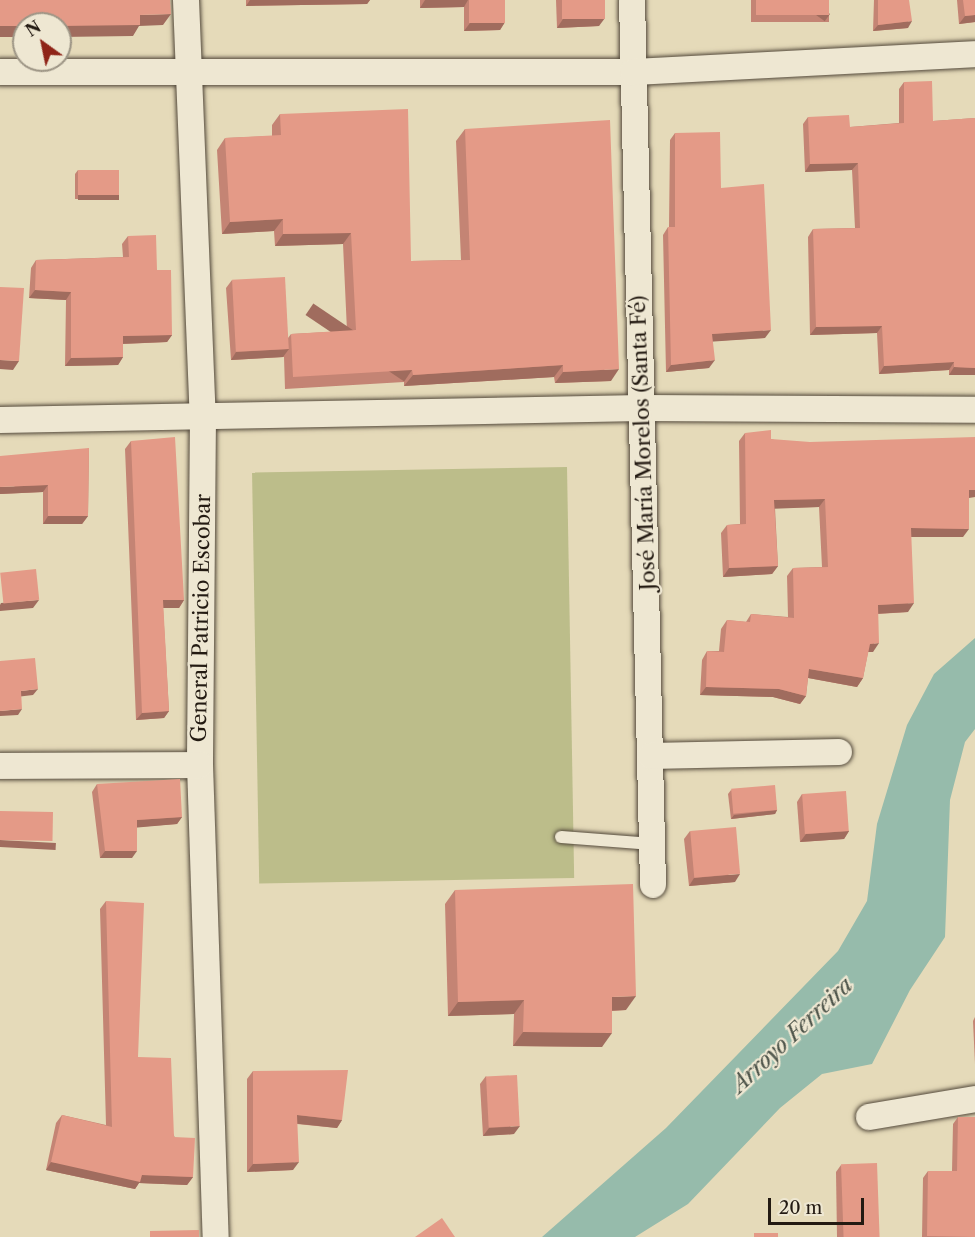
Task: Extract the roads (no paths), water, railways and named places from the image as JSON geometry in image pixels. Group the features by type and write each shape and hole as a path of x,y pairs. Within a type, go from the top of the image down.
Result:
{"street":[{"name":"General Patricio Escobar","path":"186,0 187,73 203,416 200,765 216,1237"},
{"name":"José María Morelos (Santa Fé)","path":"632,0 654,885"},
{"path":"0,72 633,72 975,54"},
{"path":"0,420 642,408 975,410"},
{"path":"651,756 839,752"},
{"path":"0,766 200,765"},
{"path":"869,1117 975,1099"}],"lane":[{"path":"561,837 653,844"}],"water":[{"name":"Arroyo Ferreira","path":"975,638 975,729 965,742 950,800 945,937 910,990 872,1064 822,1074 780,1108 688,1204 635,1237 542,1237 666,1128 838,951 867,901 877,824 907,725 934,674"}]}
